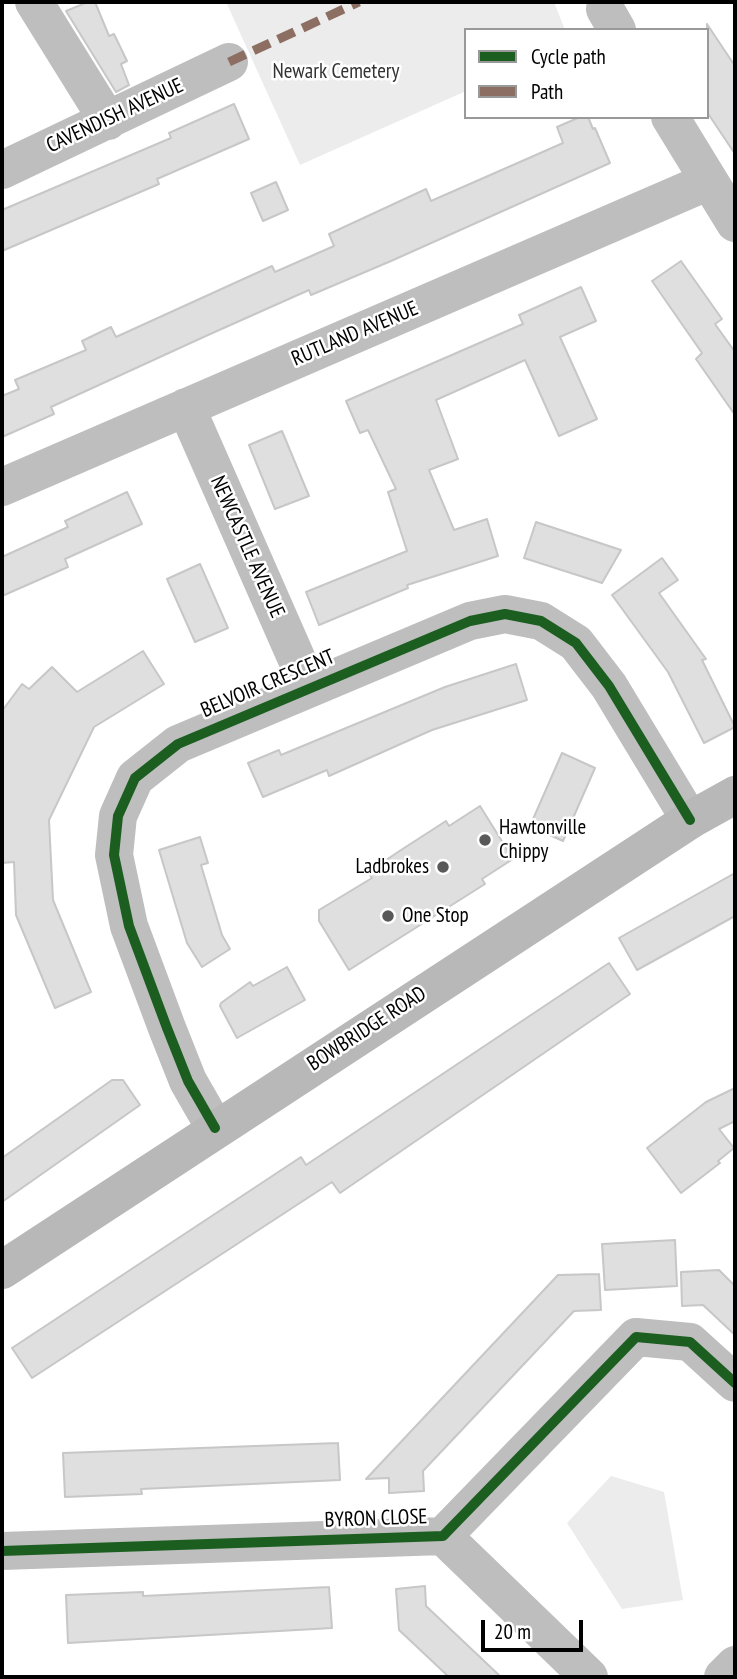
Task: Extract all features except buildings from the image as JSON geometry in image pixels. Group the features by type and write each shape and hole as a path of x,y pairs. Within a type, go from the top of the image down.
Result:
{"street":[{"path":"34,2 107,121"},
{"name":"CAVENDISH AVENUE","path":"2,170 229,62"},
{"path":"671,119 735,223"},
{"name":"RUTLAND AVENUE","path":"2,487 709,181"},
{"name":"NEWCASTLE AVENUE","path":"186,407 309,687"},
{"name":"BELVOIR CRESCENT","path":"215,1128 188,1081 129,926 114,855 118,816 135,778 178,744 470,621 505,614 541,621 576,643 601,676 690,820"},
{"name":"BOWBRIDGE ROAD","path":"2,1270 215,1128 690,820 735,796"},
{"name":"BYRON CLOSE","path":"2,1551 443,1536 636,1338 690,1342 735,1383"},
{"name":"BYRON CLOSE","path":"443,1536 589,1677"},
{"path":"723,1677 735,1665"}],"green space":[{"name":"Newark Cemetery","path":"226,2 554,2 564,28 464,28 464,92 300,165"},
{"path":"611,1476 664,1492 683,1600 622,1609 567,1523"}],"marked path":[{"path":"229,62 359,2"}],"cycle path":[{"path":"215,1128 188,1081 129,926 114,855 118,816 135,778 178,744 470,621 505,614 541,621 576,643 609,686 690,820"},
{"path":"2,1551 443,1536 636,1337 690,1342 735,1383"}],"place":[{"name":"Hawtonville Chippy","path":"485,840"},
{"name":"Ladbrokes","path":"443,867"},
{"name":"One Stop","path":"388,916"}]}
